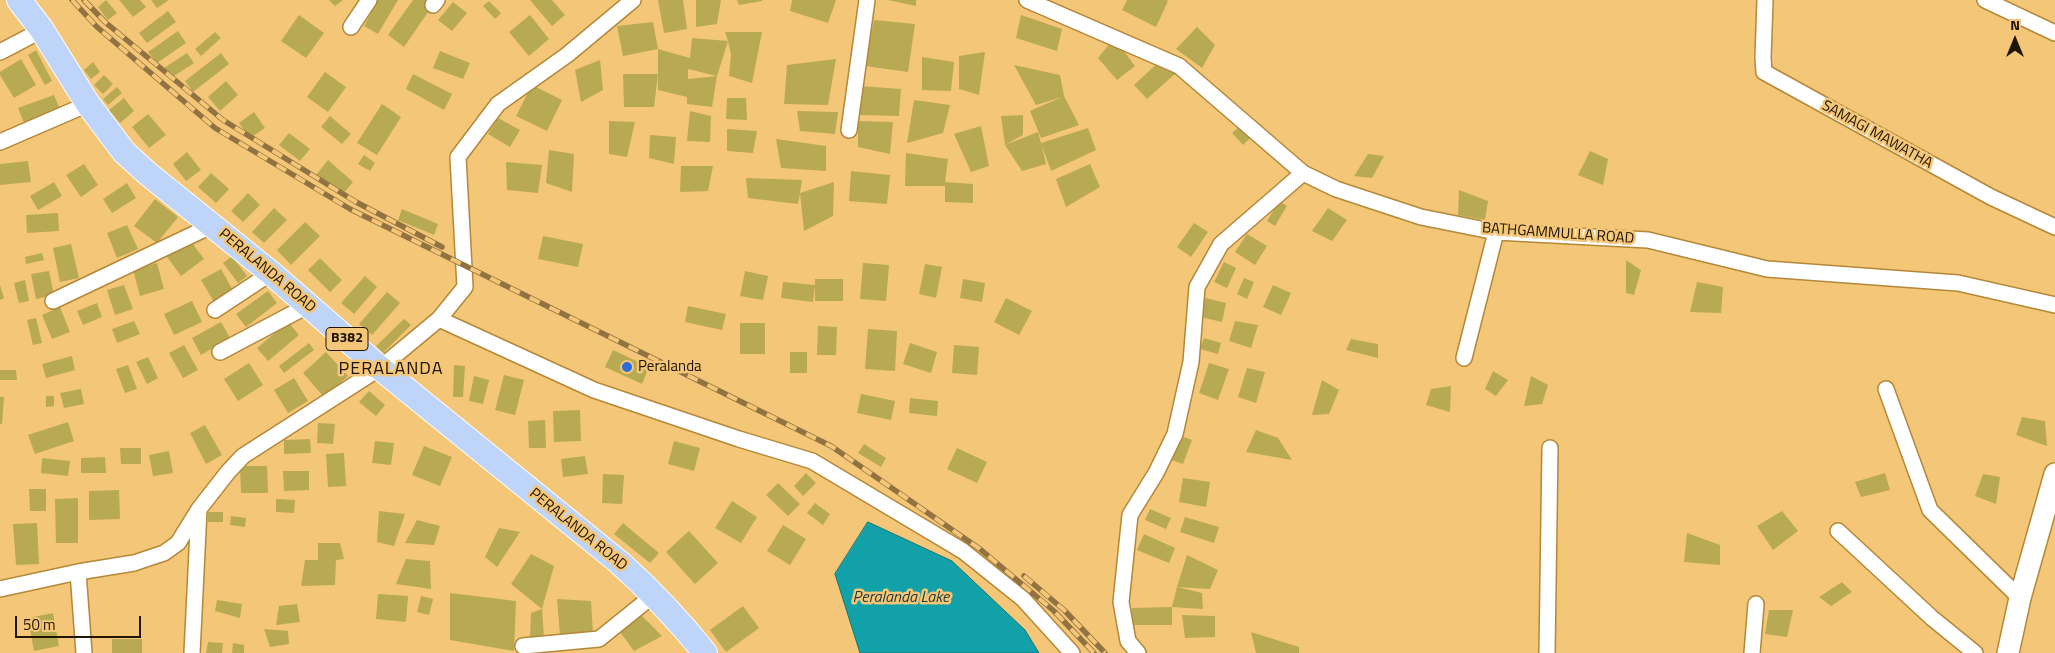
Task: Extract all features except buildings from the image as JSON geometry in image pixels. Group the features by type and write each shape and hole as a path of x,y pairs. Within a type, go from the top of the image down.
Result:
{"main road":[{"name":"PERALANDA ROAD","path":"19,0 42,30 88,104 124,152 147,173 309,305 380,368 620,563 655,594 705,653"}],"street":[{"path":"351,27 369,0"},
{"path":"0,588 134,563 164,553 178,543 199,509 243,456 380,368 439,319 465,287 458,157 498,104 567,55 633,0"},
{"path":"849,130 868,0"},
{"name":"BATHGAMMULLA ROAD","path":"1027,0 1179,66 1303,172 1336,189 1422,217 1496,232 1648,240 1767,269 1958,283 2055,305"},
{"name":"SAMAGI MAWATHA","path":"1765,0 1764,72 1991,197 2055,227"},
{"path":"1985,0 2055,33"},
{"path":"0,52 42,30"},
{"path":"0,142 88,104"},
{"path":"1138,653 1128,642 1121,602 1130,515 1156,473 1175,434 1191,362 1197,287 1221,244 1303,172"},
{"path":"53,301 213,225"},
{"path":"1464,358 1496,232"},
{"path":"215,310 271,273"},
{"path":"220,352 309,305"},
{"path":"439,319 594,390 739,440 812,461 963,551 1023,599 1072,653"},
{"path":"1886,389 1930,510 2020,598"},
{"path":"1547,653 1550,448"},
{"path":"2008,653 2020,598 2055,474"},
{"path":"190,652 199,509"},
{"path":"1838,531 1932,618 1975,653"},
{"path":"78,572 84,653"},
{"path":"523,646 599,639 655,594"},
{"path":"1752,653 1756,604"}],"water":[{"name":"Peralanda Lake","path":"868,522 952,561 1025,630 1039,653 860,653 835,574"}],"railway":[{"path":"72,0 97,27 215,128 350,209 831,446 980,549 1054,611 1094,653"},
{"path":"84,0 105,22 223,120 356,202 442,247"},
{"path":"1024,576 1064,610 1105,653"}],"place":[{"name":"Peralanda","path":"627,367"}],"district":[{"name":"PERALANDA","path":"391,370"}]}
